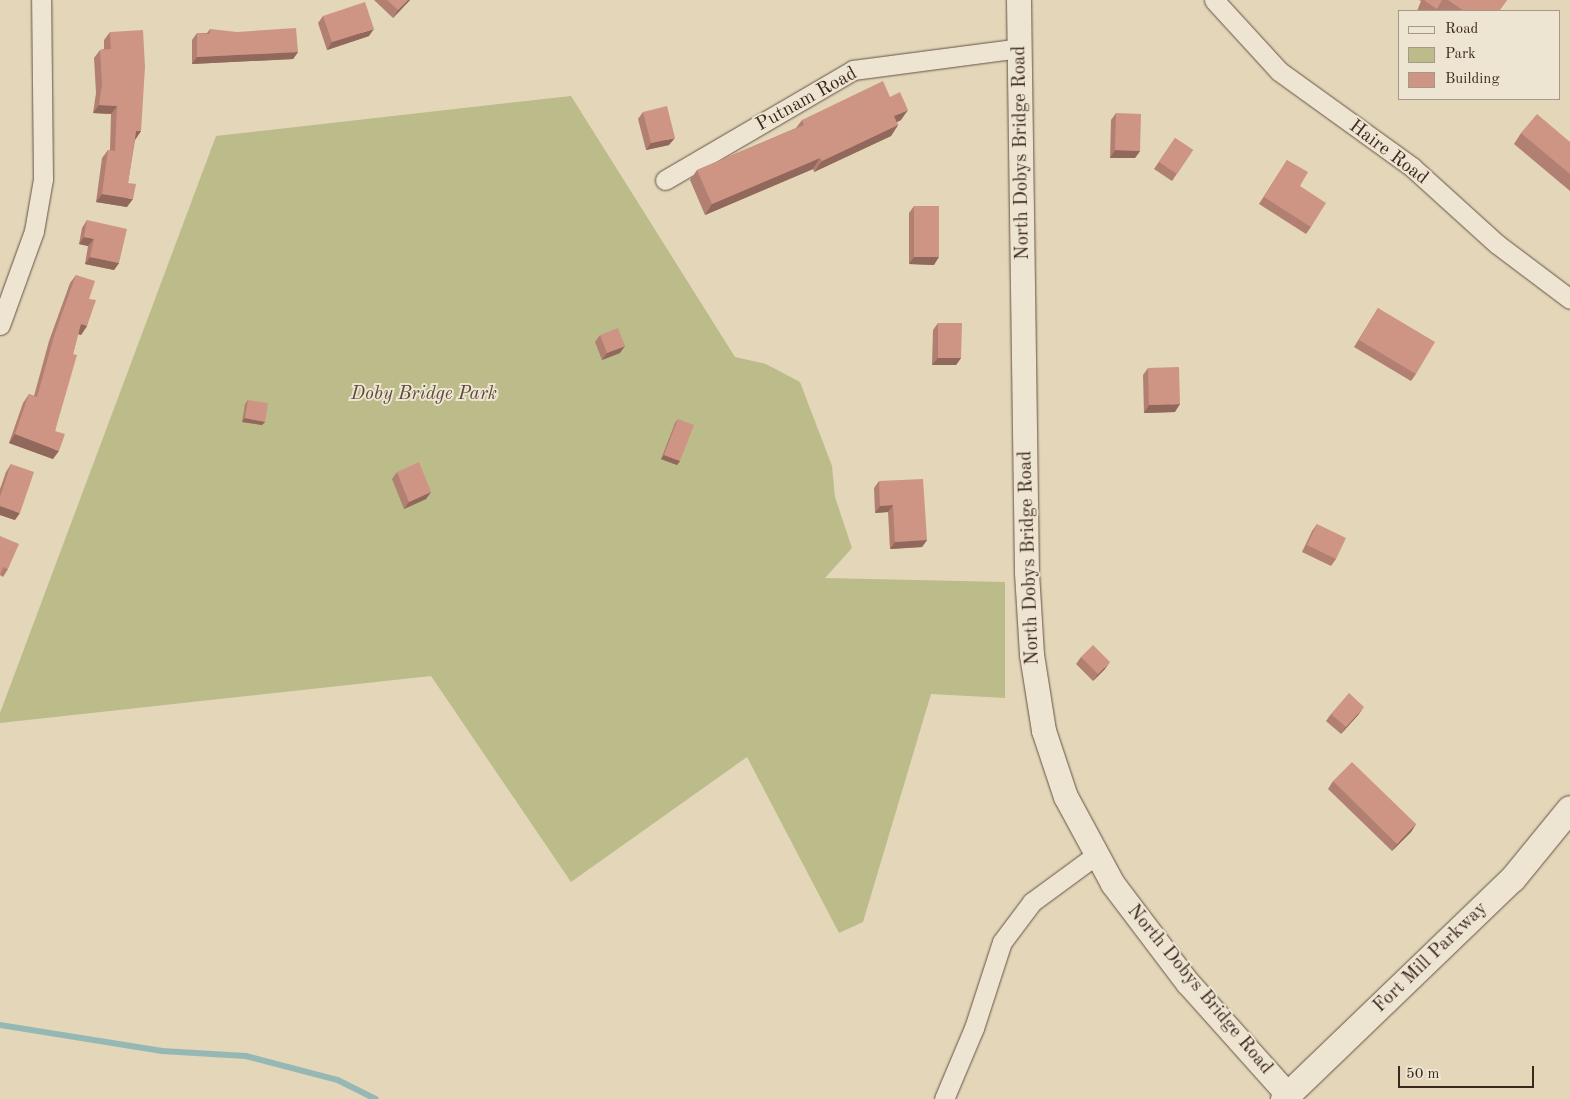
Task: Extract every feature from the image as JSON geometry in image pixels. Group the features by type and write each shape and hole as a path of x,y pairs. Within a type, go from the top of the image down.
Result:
{"main road":[{"name":"Fort Mill Parkway","path":"1289,1098 1513,878 1570,809"}],"street":[{"path":"0,325 34,231 43,179 41,0"},
{"name":"North Dobys Bridge Road","path":"1019,0 1027,573 1032,655 1044,731 1053,763 1096,855 1113,884 1164,953 1289,1098"},
{"name":"Haire Road","path":"1214,0 1279,70 1412,167 1497,244 1570,299"},
{"name":"Putnam Road","path":"665,180 853,70 1020,48"},
{"path":"944,1099 974,1028 1002,942 1032,902 1096,855"}],"green space":[{"name":"Doby Bridge Park","path":"571,96 735,357 766,364 800,382 832,466 835,497 852,548 825,578 1005,582 1005,698 931,694 863,922 839,933 747,757 571,882 431,676 0,723 0,713 216,136"}],"building":[{"path":"387,0 408,0 398,10"},
{"path":"1425,0 1442,0 1437,9"},
{"path":"1448,0 1507,0 1500,10 1463,10"},
{"path":"365,2 374,29 332,42 323,16"},
{"path":"296,28 298,52 197,57 197,33 210,34 210,29 237,32"},
{"path":"143,30 145,67 141,131 136,131 128,183 136,184 133,199 102,194 108,150 115,151 117,106 99,105 102,84 100,50 111,49 110,32"},
{"path":"883,81 890,97 900,92 908,110 894,116 898,125 822,161 820,158 712,204 697,170 804,125 802,120"},
{"path":"667,106 675,138 651,143 643,112"},
{"path":"1116,113 1141,114 1140,151 1115,150"},
{"path":"1537,114 1570,142 1570,174 1521,133"},
{"path":"1175,138 1193,150 1177,174 1159,162"},
{"path":"1287,160 1308,172 1300,186 1326,203 1311,227 1264,197"},
{"path":"914,206 939,206 939,257 914,257"},
{"path":"87,220 127,229 119,263 90,257 94,239 84,237"},
{"path":"76,275 95,281 89,299 96,300 87,326 81,324 73,354 77,355 55,431 65,434 59,451 15,434 29,394 37,397 55,333"},
{"path":"1378,308 1435,342 1416,374 1359,340"},
{"path":"938,323 962,323 961,358 938,358"},
{"path":"618,328 625,346 607,353 600,335"},
{"path":"1179,367 1180,404 1149,405 1148,368"},
{"path":"248,400 268,403 265,422 245,418"},
{"path":"678,419 694,425 680,461 664,455"},
{"path":"419,462 431,492 409,502 397,472"},
{"path":"11,464 34,472 20,513 0,506 0,497"},
{"path":"923,479 927,540 895,542 893,505 880,506 879,481"},
{"path":"1317,524 1346,538 1336,559 1307,545"},
{"path":"0,536 19,544 8,569 3,567 0,575"},
{"path":"1093,645 1110,662 1098,674 1081,657"},
{"path":"1349,693 1364,707 1346,727 1331,714"},
{"path":"1352,762 1416,824 1397,844 1333,781"}],"waterway":[{"path":"0,1025 162,1051 246,1056 338,1080 376,1099"}]}
